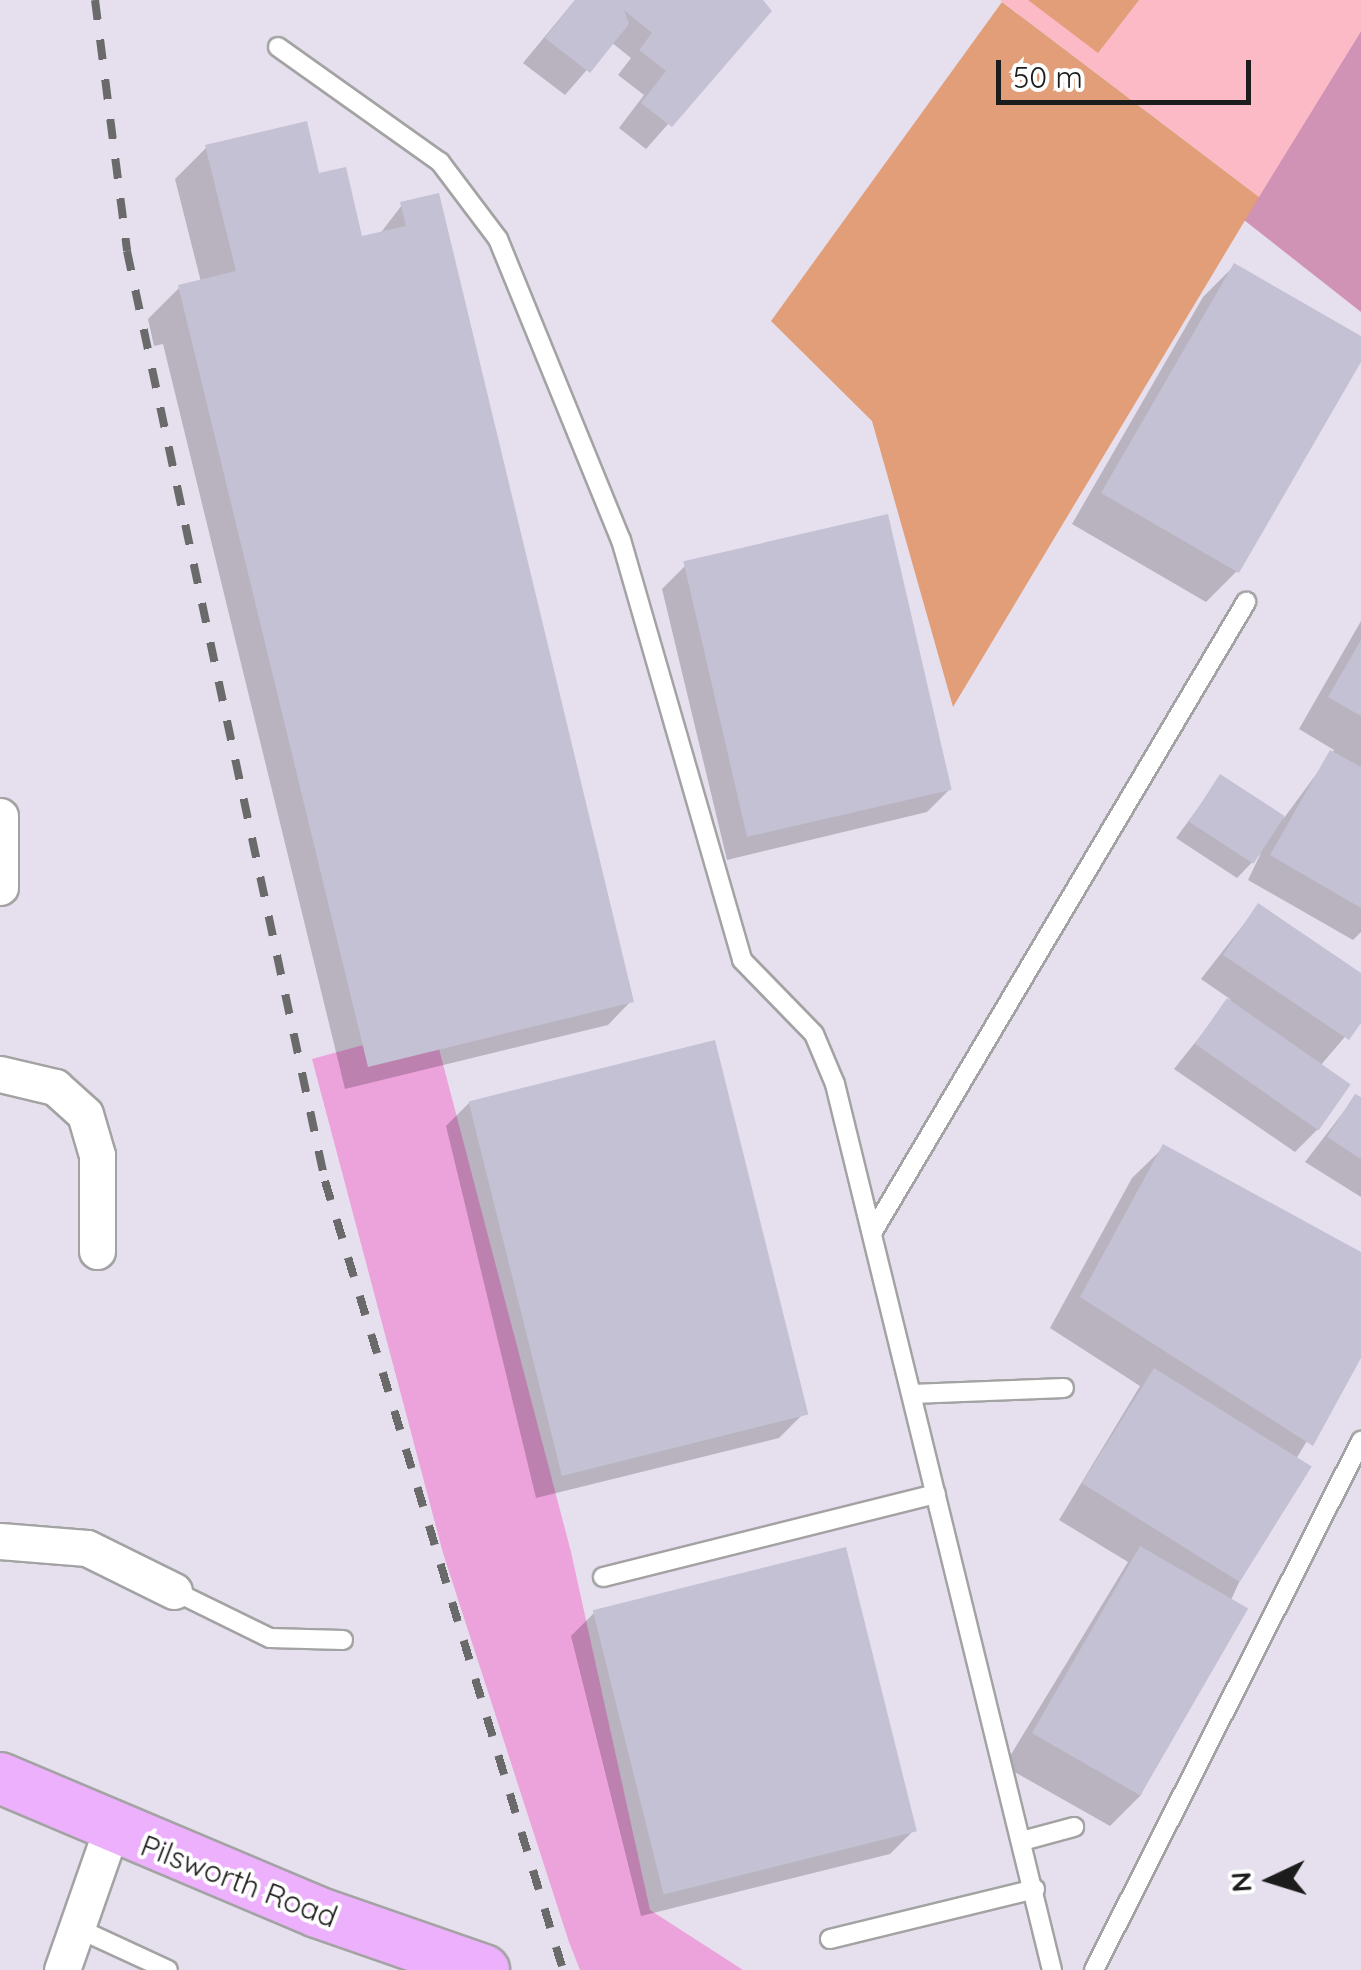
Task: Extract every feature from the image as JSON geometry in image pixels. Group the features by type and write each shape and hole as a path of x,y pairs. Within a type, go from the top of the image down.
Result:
{"street":[{"path":"0,816 0,888"},
{"path":"0,1074 56,1087 85,1114 97,1155 97,1252"},
{"path":"0,1541 87,1548 174,1591"},
{"name":"Pilsworth Road","path":"0,1778 111,1830 484,1970"},
{"path":"62,1970 111,1830"}],"lane":[{"path":"278,47 440,162 498,238 621,540 742,960 814,1034 872,1233 1052,1970"},
{"path":"872,1233 1246,602"},
{"path":"912,1394 1064,1388"},
{"path":"1094,1970 1361,1441"},
{"path":"603,1577 936,1494"},
{"path":"174,1591 260,1636 343,1640"},
{"path":"1022,1841 1074,1827"},
{"path":"830,1939 1034,1889"},
{"path":"77,1928 168,1970"}],"shaded area":[{"path":"1000,0 1361,0 1361,31 1259,197"},
{"path":"1028,0 1139,0 1098,53"},
{"path":"1002,2 1259,197 953,707 872,421 771,321"},
{"path":"1361,31 1361,312 1244,220"},
{"path":"433,1026 571,1552 650,1910 743,1970 580,1970 569,1942 443,1553 312,1059"}],"building":[{"path":"575,0 763,0 772,11 672,127 641,103 666,71 639,50 652,33 624,10 629,24 590,73 545,38"},
{"path":"307,121 319,173 346,167 362,236 406,226 400,202 439,193 634,1002 368,1067 178,285 236,271 205,145"},
{"path":"1234,263 1361,336 1361,362 1239,573 1101,493"},
{"path":"888,514 952,790 747,837 683,561"},
{"path":"1361,640 1361,716 1328,697"},
{"path":"1330,750 1361,767 1361,908 1270,855"},
{"path":"1220,774 1285,816 1254,864 1189,822"},
{"path":"1258,903 1361,973 1361,1023 1349,1040 1223,955"},
{"path":"1227,998 1351,1085 1319,1130 1195,1044"},
{"path":"715,1040 808,1415 562,1476 469,1101"},
{"path":"1355,1094 1361,1097 1361,1159 1327,1137"},
{"path":"1163,1144 1361,1252 1361,1358 1313,1446 1080,1297"},
{"path":"1154,1368 1312,1467 1240,1582 1082,1483"},
{"path":"1140,1546 1248,1608 1140,1796 1032,1733"},
{"path":"846,1547 917,1831 664,1894 593,1610"}],"railway":[{"path":"95,0 127,251 325,1181 563,1970"}]}
